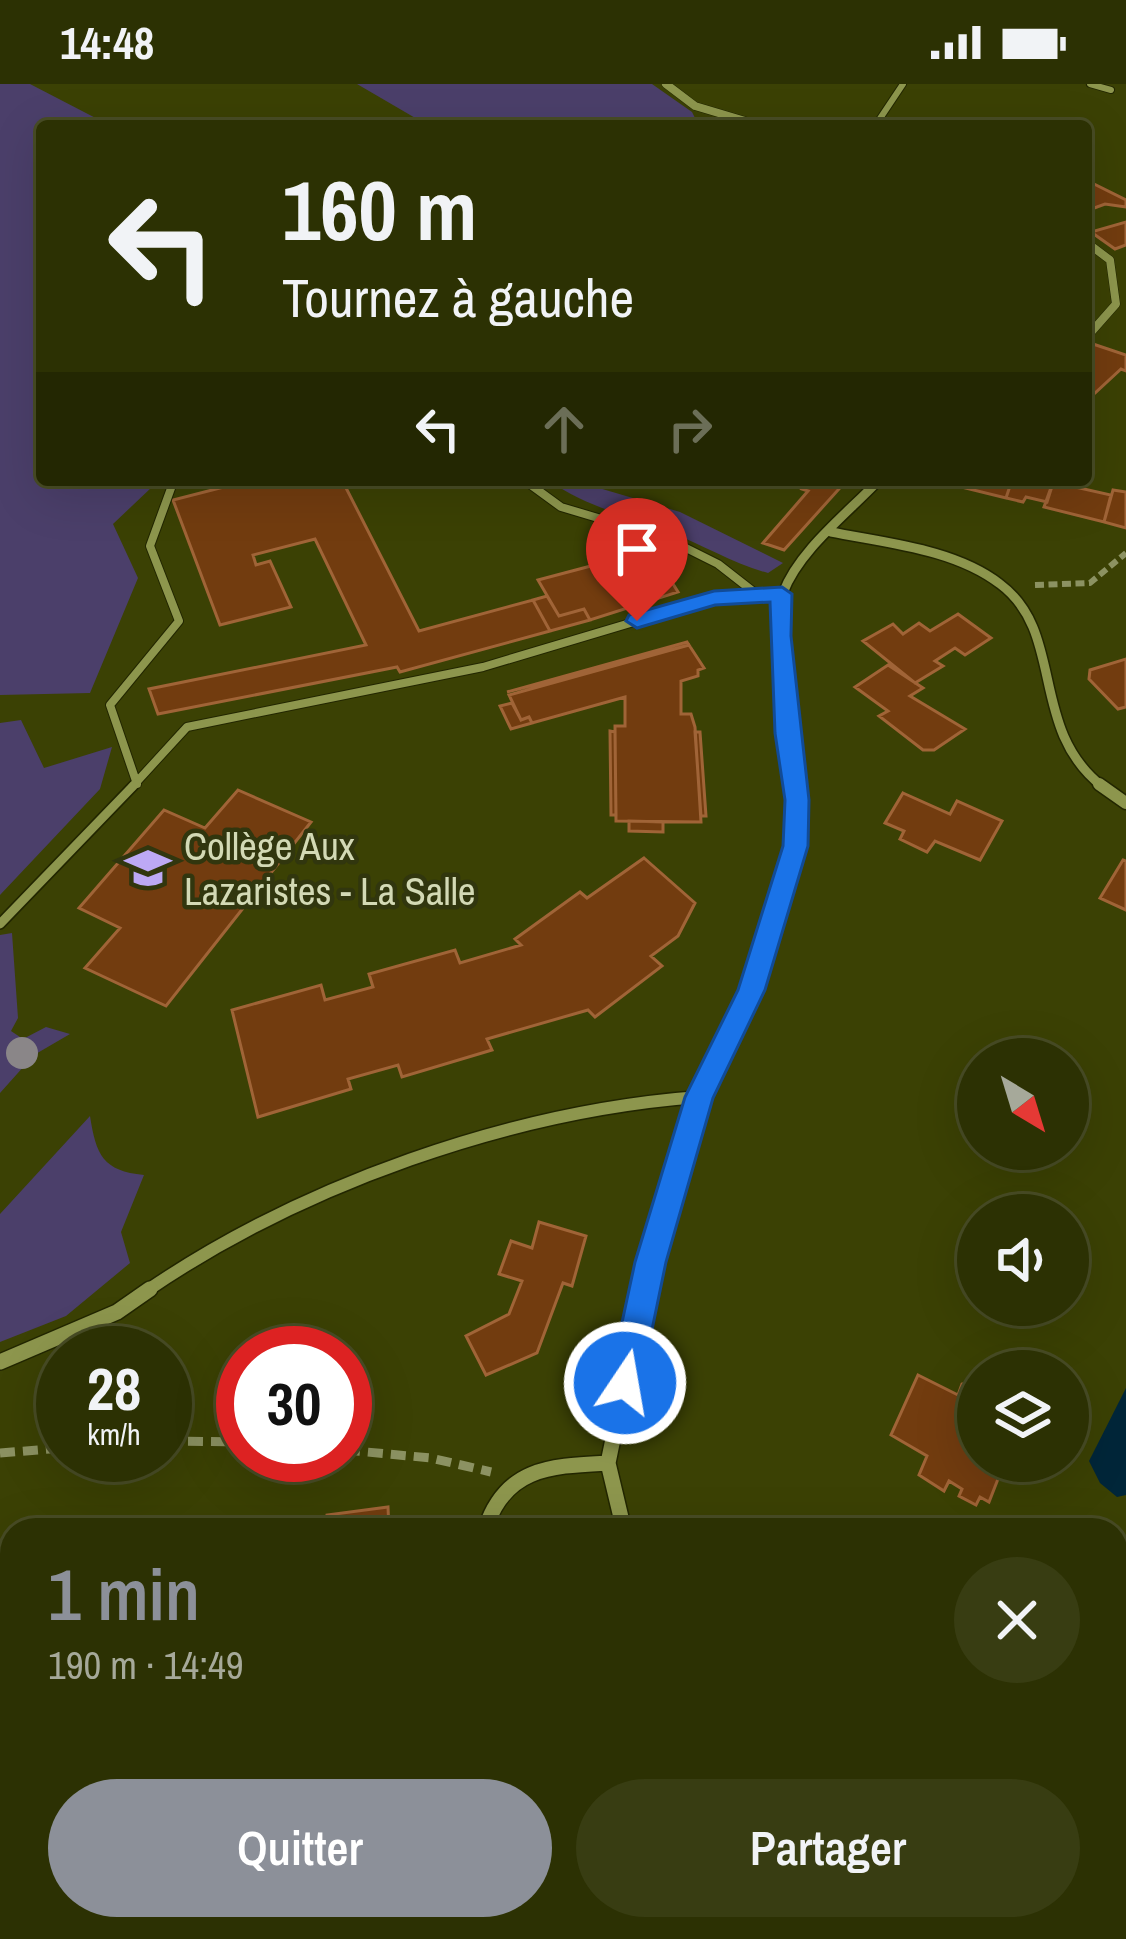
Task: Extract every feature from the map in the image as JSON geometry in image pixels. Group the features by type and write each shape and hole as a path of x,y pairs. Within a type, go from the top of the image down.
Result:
{"street":[{"path":"666,84 694,106 742,120"},
{"path":"1092,246 1110,260 1116,304 1092,331"},
{"path":"621,1518 608,1463 650,1262 699,1097 752,990 796,846 797,800 779,636 782,594 873,486"},
{"path":"831,532 936,556 1014,595 1038,644 1061,739 1077,763 1126,803"},
{"path":"0,1362 117,1312 192,1260 272,1217 448,1148 617,1103 699,1097"},
{"path":"487,1518 516,1478 547,1465 608,1463"}],"lane":[{"path":"879,120 902,84"},
{"path":"1090,84 1111,90"},
{"path":"138,784 110,705 178,621 150,546 172,486"},
{"path":"532,486 561,507 668,539 702,556 759,596"},
{"path":"0,924 138,784 187,727 483,667 714,598 782,594"}],"path":[{"path":"1004,588 1090,583 1126,553"},
{"path":"0,1454 36,1451"},
{"path":"372,1453 431,1458 516,1478"}],"shaded area":[{"path":"0,84 30,84 99,120 36,120 36,486 152,487 113,524 138,578 90,693 0,695"},
{"path":"357,84 652,84 692,112 696,120 419,120"},
{"path":"557,486 592,486 680,512 783,563 768,573 755,569"},
{"path":"21,720 44,768 112,747 100,789 0,895 0,723"},
{"path":"12,933 18,1018 11,1031 23,1039 46,1027 70,1034 34,1055 0,1093 0,935"},
{"path":"90,1116 104,1159 119,1170 144,1175 121,1232 130,1263 66,1316 0,1342 0,1214"}],"water":[{"path":"1126,1388 1126,1495 1117,1497 1100,1483 1089,1461"}],"building":[{"path":"1092,183 1126,200 1126,207 1105,204 1092,209"},
{"path":"1126,222 1126,245 1115,249 1092,232"},
{"path":"1092,345 1126,355 1126,371 1121,369 1095,393 1092,392"},
{"path":"228,486 345,486 419,631 533,600 550,631 400,672 397,667 158,714 149,689 366,645 315,539 253,555 256,565 270,561 291,607 220,625 173,500"},
{"path":"842,486 784,550 763,543 808,491 802,489"},
{"path":"961,486 1010,486 1006,498"},
{"path":"1010,486 1052,486 1047,502 1006,498"},
{"path":"1052,486 1111,495 1104,522 1044,507"},
{"path":"1113,490 1126,492 1126,528 1104,522"},
{"path":"636,554 647,570 662,566 678,592 590,620 584,609 559,616 538,580"},
{"path":"547,596 559,616 584,609 590,620 550,631 533,600"},
{"path":"958,614 991,638 965,655 955,648 935,661 943,666 915,683 863,641 893,624 903,634 919,623 930,631"},
{"path":"687,642 689,645 507,692"},
{"path":"689,645 704,668 698,676 681,681 681,714 691,714 695,727 701,822 616,821 615,726 625,726 625,697 532,723 529,717 521,720 509,695"},
{"path":"1126,659 1126,707 1118,709 1089,679 1090,670"},
{"path":"888,665 923,688 910,696 965,729 934,750 923,750 879,716 888,711 855,687"},
{"path":"512,703 521,720 529,717 532,723 511,729 500,706"},
{"path":"610,731 615,732 616,815 611,815"},
{"path":"695,732 700,732 706,816 701,816"},
{"path":"238,790 311,822 166,1006 85,968 120,928 79,908 164,810 205,828"},
{"path":"903,793 950,814 957,801 1002,821 980,860 935,841 927,852 900,839 904,831 885,823"},
{"path":"629,821 663,822 663,832 629,831"},
{"path":"644,858 695,903 678,936 651,956 662,966 595,1017 588,1010 487,1039 492,1050 402,1077 398,1065 348,1079 351,1089 258,1117 232,1010 321,985 325,1000 373,987 369,974 455,950 460,963 521,945 515,939 580,892 587,898"},
{"path":"1126,861 1126,910 1100,898"},
{"path":"539,1222 586,1236 572,1286 563,1283 537,1353 486,1375 466,1336 509,1314 522,1281 499,1274 511,1241 532,1248"},
{"path":"918,1375 957,1394 957,1482 997,1482 989,1502 980,1497 976,1505 959,1496 962,1489 949,1481 944,1491 919,1475 927,1456 891,1435"},
{"path":"388,1507 388,1518 327,1518"}],"place":[{"name":"Collège Aux Lazaristes - La Salle","path":"148,868"}],"route":[{"path":"625,1383 650,1262 699,1097 752,990 796,846 797,800 779,636 782,594 714,598 637,621"}]}
